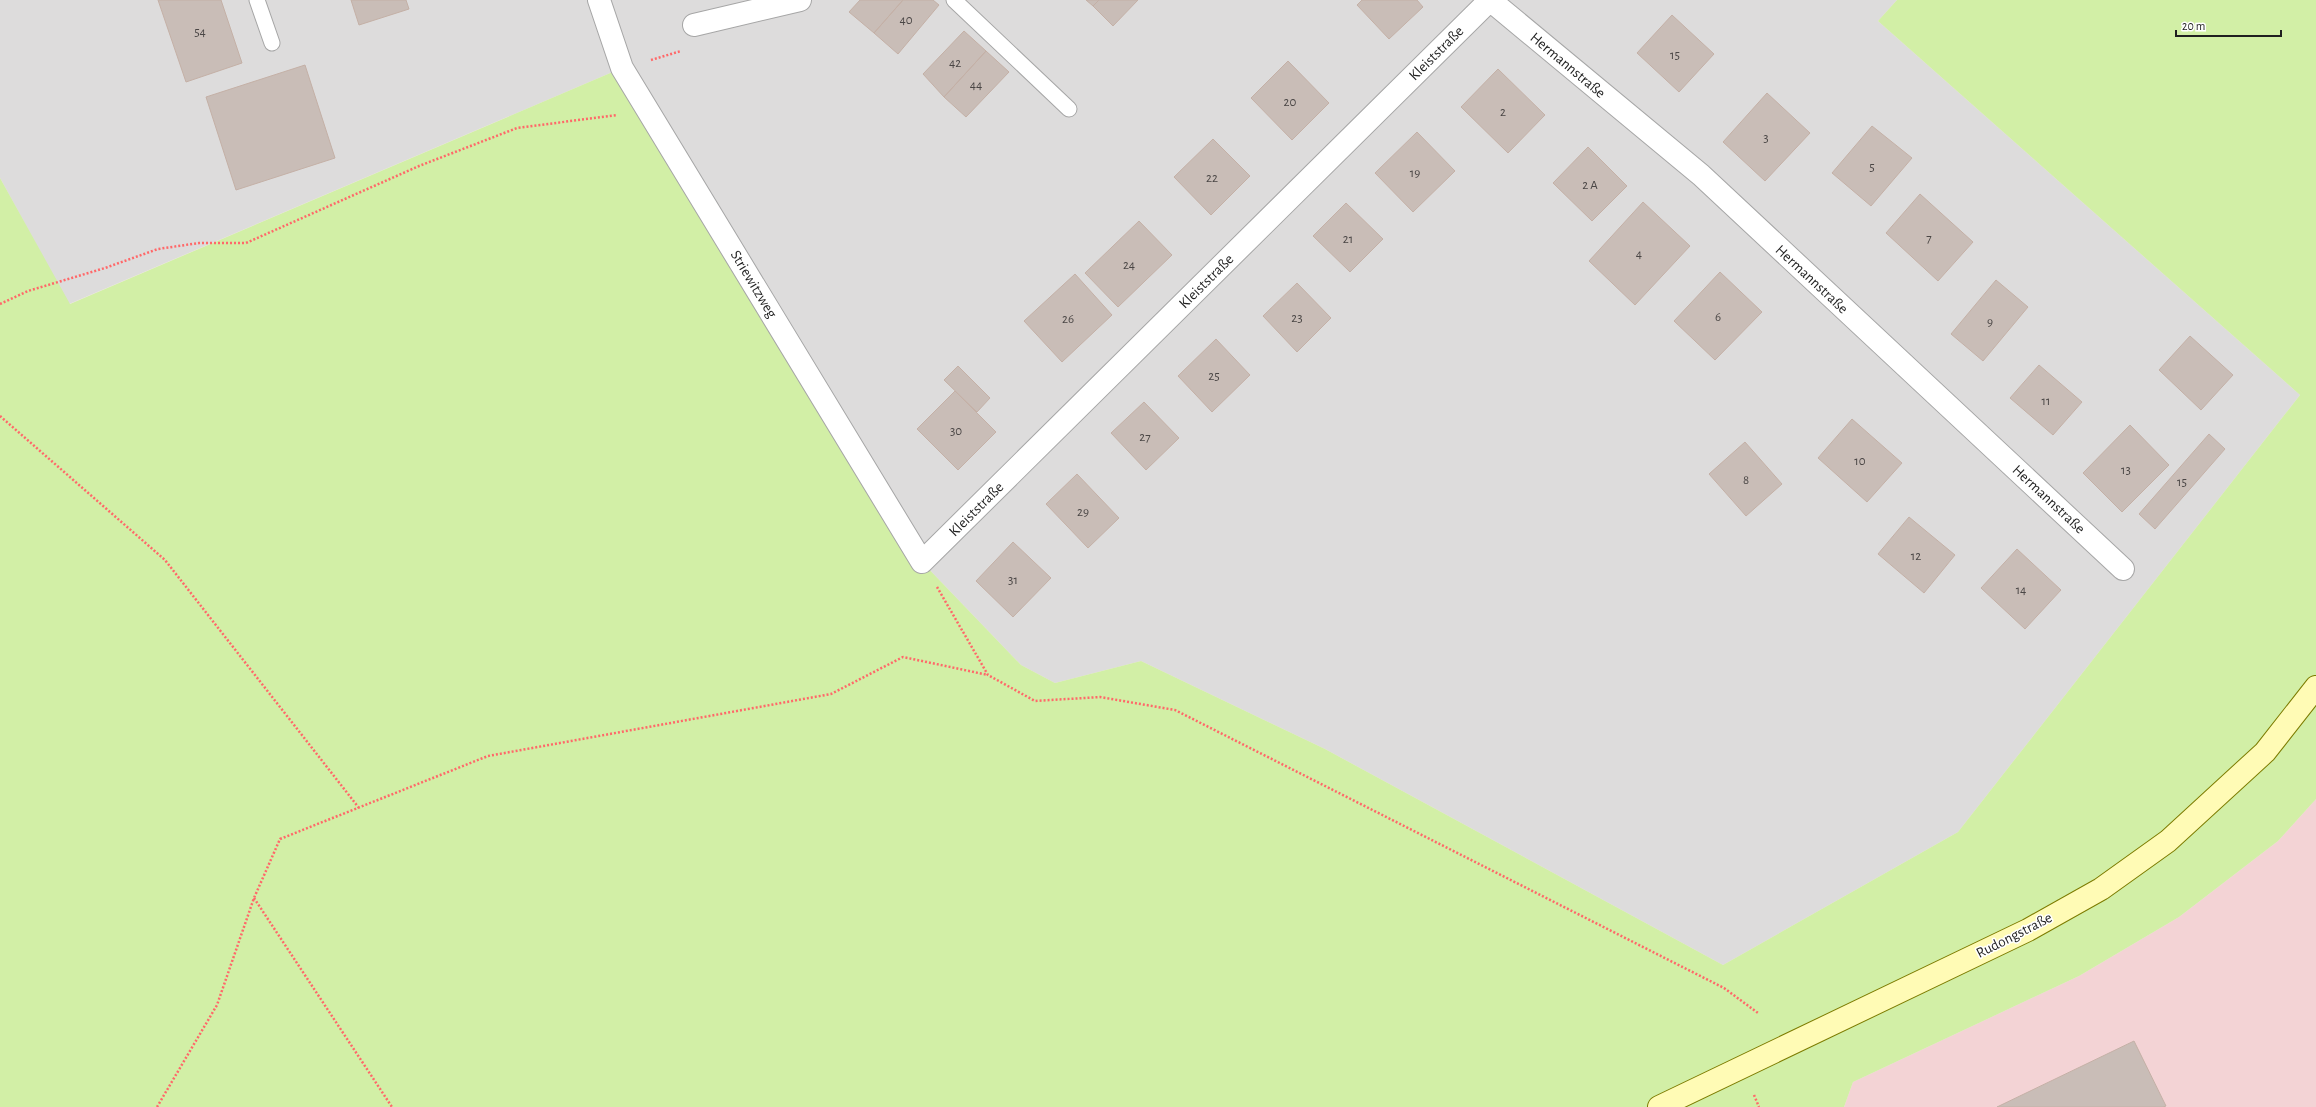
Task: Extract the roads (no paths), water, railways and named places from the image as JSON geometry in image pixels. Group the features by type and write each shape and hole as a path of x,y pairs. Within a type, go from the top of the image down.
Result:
{"main road":[{"name":"Rudongstraße","path":"1659,1107 2028,930 2101,889 2168,841 2265,752 2316,687"}],"street":[{"name":"Striewitzweg","path":"599,0 622,68 922,562"},
{"path":"694,25 800,0"},
{"name":"Kleiststraße","path":"922,562 1490,0"},
{"name":"Hermannstraße","path":"1490,0 1701,176 2123,569"}],"lane":[{"path":"257,0 272,43"},
{"path":"954,0 1069,109"}]}
